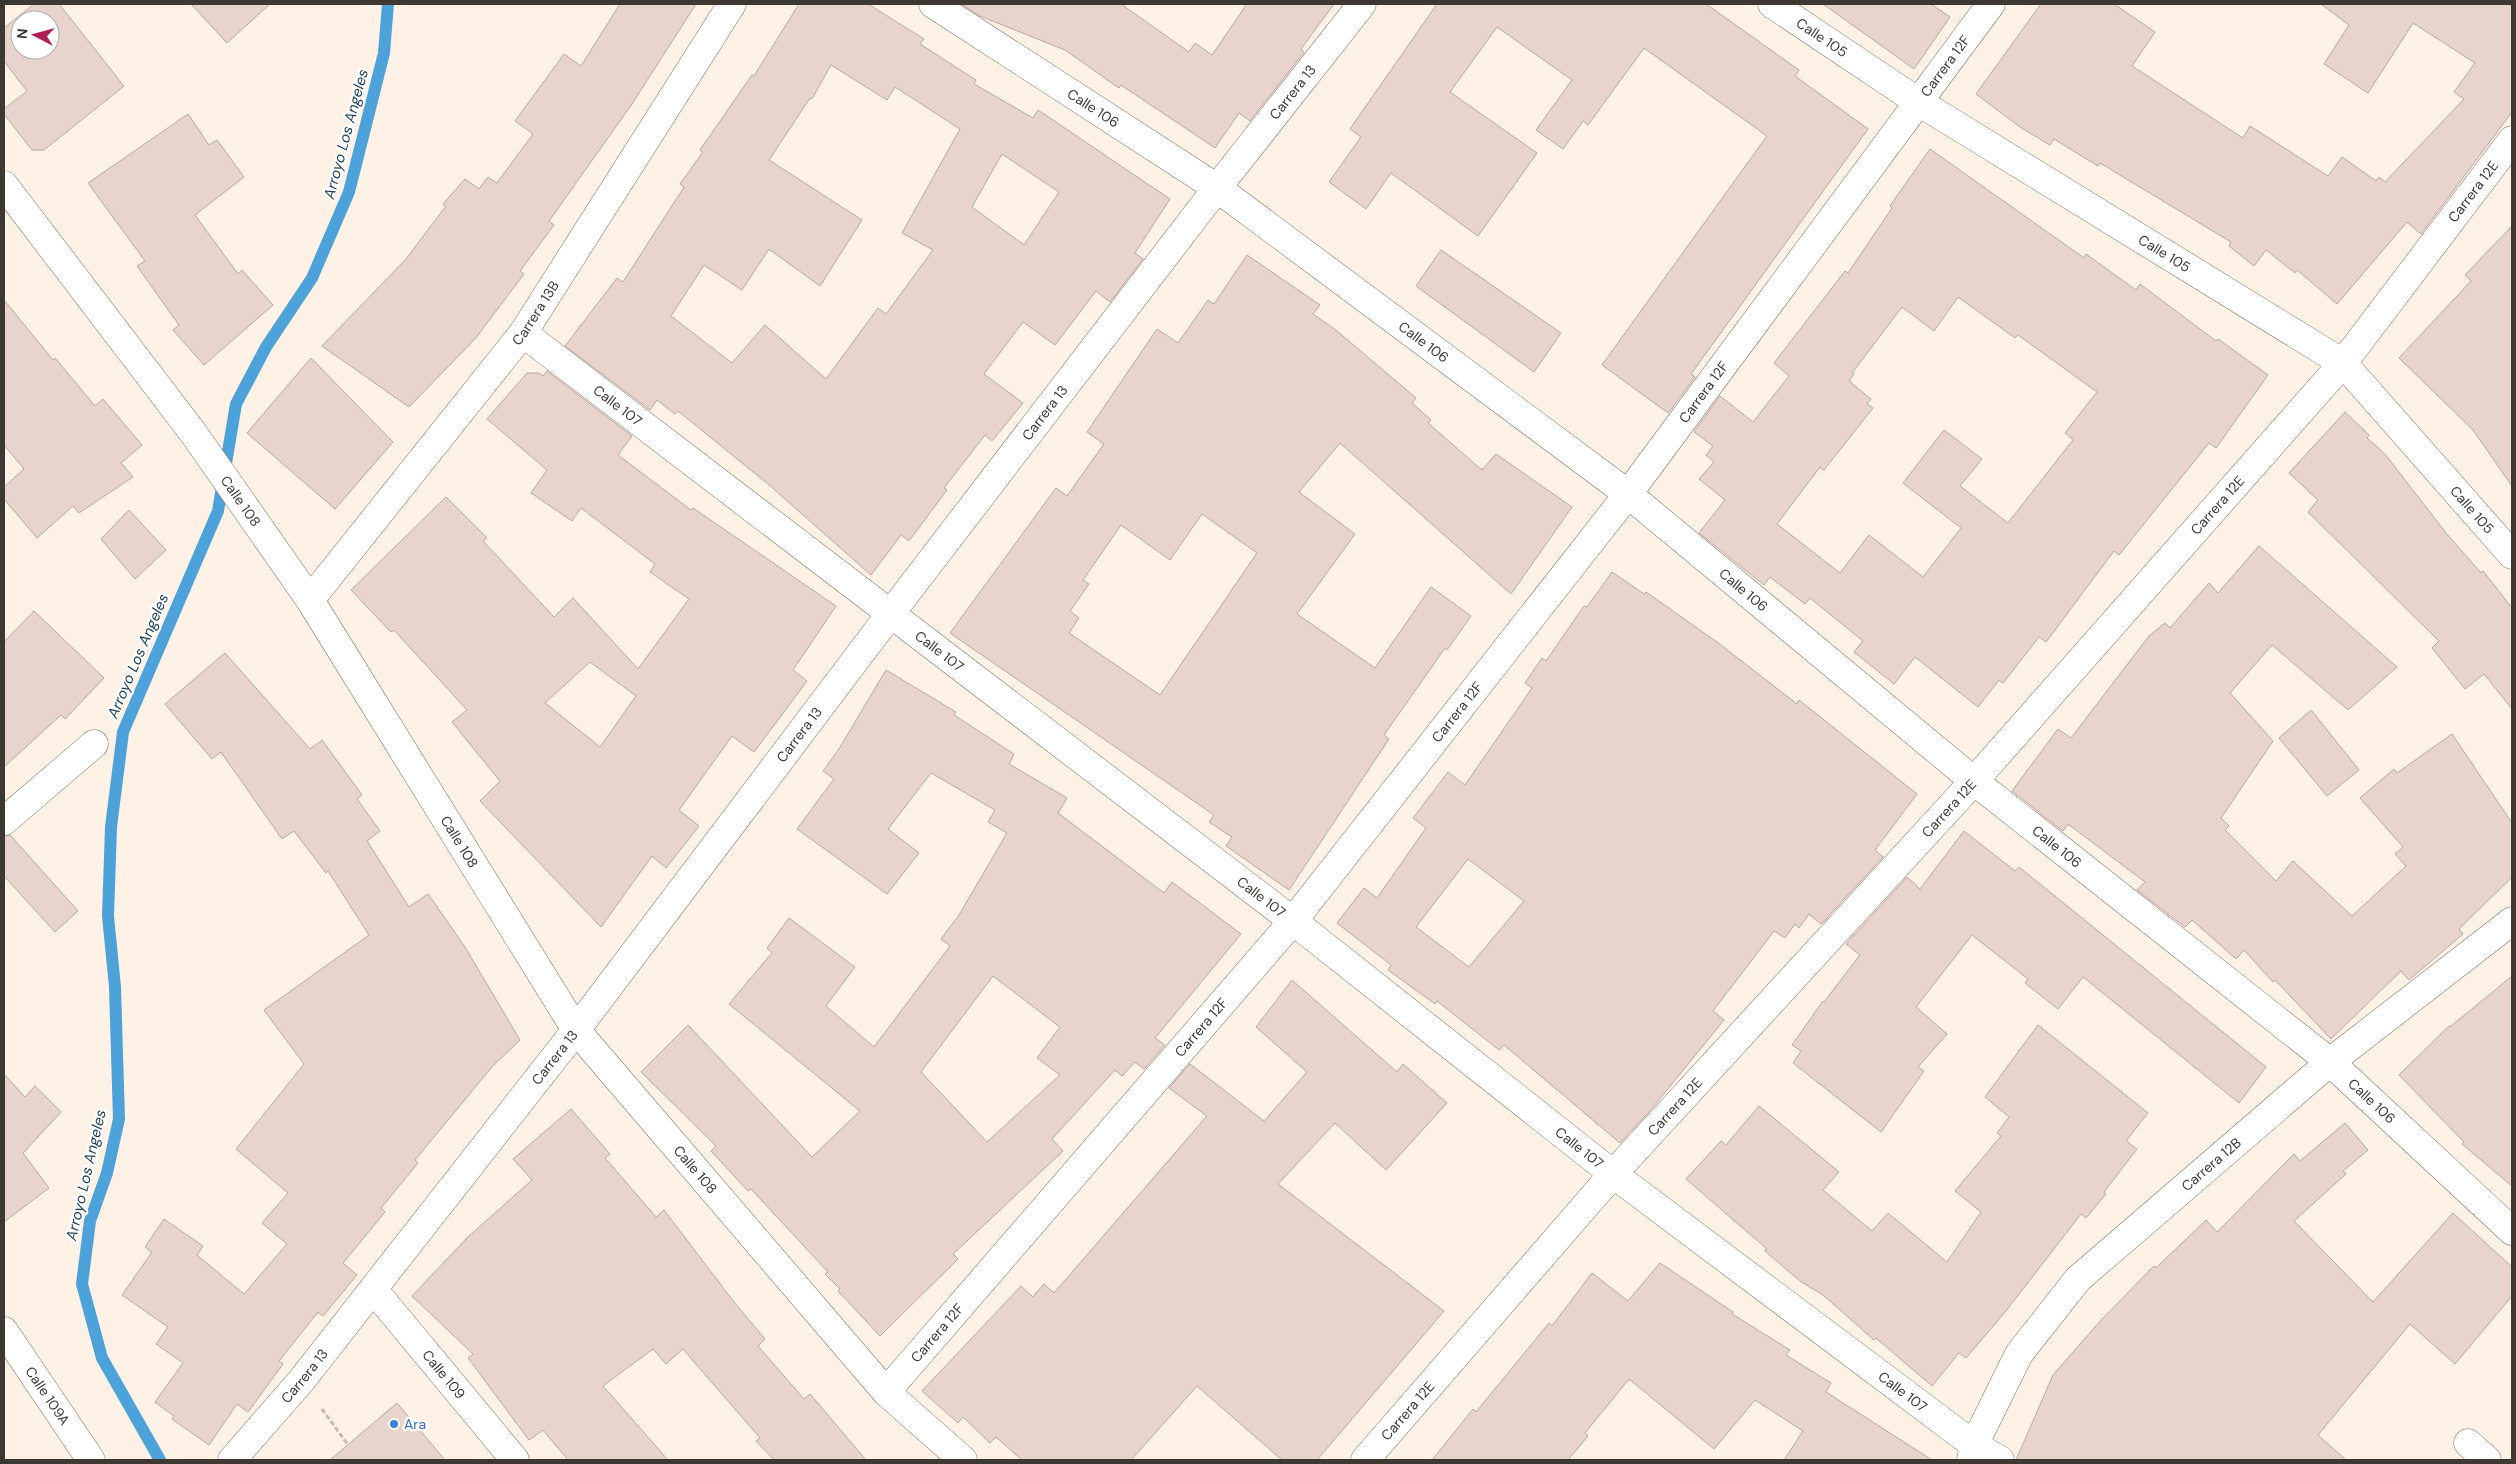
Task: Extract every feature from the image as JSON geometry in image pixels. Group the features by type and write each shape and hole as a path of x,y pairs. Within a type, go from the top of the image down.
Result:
{"street":[{"name":"Carrera 13B","path":"310,600 523,333 732,4"},
{"name":"Calle 106","path":"933,4 1217,188 1628,494 1974,781 2330,1062 2512,1231"},
{"name":"Carrera 13","path":"232,1460 301,1380 576,1030 891,613 1217,188 1362,4"},
{"name":"Calle 105","path":"1772,4 1918,101 2343,363 2512,555"},
{"name":"Carrera 12F","path":"886,1392 1293,921 1628,494 1991,4"},
{"name":"Carrera 12E","path":"1365,1460 1613,1174 1974,781 2343,363 2512,140"},
{"name":"Calle 108","path":"4,185 194,434 310,600 576,1030 886,1392 962,1460"},
{"name":"Calle 107","path":"523,333 1293,921 1613,1174 1973,1452 2000,1460"},
{"path":"4,821 94,744"},
{"name":"Carrera 12B","path":"1973,1452 2019,1354 2078,1279 2330,1062 2512,921"},
{"name":"Calle 109","path":"373,1289 515,1460"},
{"name":"Calle 109A","path":"4,1331 91,1460"}],"path":[{"path":"301,1380 348,1446"}],"building":[{"path":"34,4 59,4 124,86 44,150 32,150 4,114 4,109 27,91 4,61 4,28 10,23 10,60 60,60 60,10 26,10"},
{"path":"191,4 270,4 227,43"},
{"path":"620,4 696,4 632,104 549,221 554,225 520,271 524,274 475,339 409,407 322,346 406,259 446,206 443,204 465,179 479,189 488,177 497,183 533,134 515,121 564,54 581,66"},
{"path":"799,4 868,4 924,39 920,44 976,80 974,84 1033,118 1038,110 1170,199 1135,253 1143,259 1110,302 1096,291 1055,345 1023,322 984,374 1023,403 992,441 985,435 944,488 947,490 909,541 901,535 871,575 768,484 678,411 675,414 657,400 650,410 565,346 617,278 623,282 684,187 680,184 703,152 700,150 752,75 754,76","holes":["831,65 887,100 895,87 960,129 902,233 933,250 886,314 878,308 826,379 765,325 732,363 671,316 704,265 742,290 769,249 820,286 862,220 769,160 810,98 812,99","1002,154 1059,192 1024,245 972,207"]},
{"path":"961,4 1121,4 1189,52 1195,43 1212,55 1247,4 1334,4 1301,49 1304,52 1250,121 1239,113 1215,148 1121,85 1119,88 1065,50 980,16"},
{"path":"1437,4 1706,4 1799,70 1795,76 1868,129 1691,374 1695,377 1668,413 1602,365 1767,136 1644,48 1588,125 1583,121 1563,149 1536,130 1572,80 1497,27 1450,92 1537,153 1478,236 1391,173 1366,209 1329,182 1361,137 1350,129"},
{"path":"1823,4 1931,4 1950,17 1914,69"},
{"path":"2041,4 2114,4 2155,32 2132,66 2243,138 2250,126 2328,176 2342,157 2376,181 2379,177 2385,182 2464,99 2454,92 2475,63 2413,23 2368,93 2324,64 2349,25 2321,4 2512,4 2512,112 2421,234 2407,222 2337,304 2297,270 2295,273 2266,250 2254,266 2229,246 2231,242 2100,163 2098,166 2054,139 2050,145 2020,127 1976,94"},
{"path":"188,114 209,145 217,140 244,177 195,215 238,274 242,270 273,305 204,365 173,330 179,325 137,266 145,261 88,183"},
{"path":"1930,149 2084,258 2086,254 2136,290 2140,284 2216,341 2218,339 2268,375 2216,448 2209,443 2119,555 2114,551 2046,642 2039,637 2003,683 1999,680 1978,707 1915,657 1894,684 1854,652 1863,641 1810,598 1805,604 1770,577 1764,585 1699,533 1725,500 1699,479 1714,462 1706,455 1713,446 1694,432 1720,396 1753,422 1789,376 1774,363 1845,271 1848,273 1892,208 1890,206","holes":["1958,297 2015,338 2018,335 2097,392 2065,433 2073,440 2008,523 1960,486 1982,459 1944,430 1903,483 1961,528 1923,577 1869,535 1840,573 1777,524 1820,467 1824,470 1873,408 1867,404 1871,399 1849,381 1854,374 1852,373 1902,307 1934,331"]},
{"path":"2512,226 2512,486 2473,430 2399,358 2471,281 2465,275"},
{"path":"1441,250 1561,333 1534,372 1416,286"},
{"path":"1247,255 1320,305 1313,314 1337,331 1416,398 1412,403 1431,420 1428,423 1482,470 1496,454 1572,507 1511,594 1340,443 1299,492 1355,534 1297,614 1375,668 1431,587 1471,616 1447,650 1445,648 1384,735 1389,739 1289,890 1226,846 1232,837 1209,822 1214,815 950,633 1056,488 1067,496 1104,444 1087,432 1157,329 1178,343 1208,300 1214,304","holes":["1202,514 1257,553 1160,695 1069,633 1079,618 1070,611 1089,584 1083,580 1121,525 1170,560"]},
{"path":"4,300 53,360 55,358 95,406 103,399 142,445 121,463 133,477 79,513 73,506 37,538 4,499 4,487 24,469 4,445"},
{"path":"311,358 393,442 335,509 247,433"},
{"path":"547,371 632,436 618,455 691,510 693,508 836,606 793,670 807,681 754,752 732,736 679,810 699,826 666,868 652,856 601,927 480,801 500,781 452,722 467,710 394,630 391,632 351,590 446,497 487,538 483,541 554,617 573,598 638,669 689,599 650,572 655,564 581,508 572,521 531,493 547,470 487,419 527,373 539,373 543,376","holes":["590,662 636,696 600,747 545,703"]},
{"path":"2345,412 2369,435 2367,438 2385,454 2446,533 2481,573 2483,571 2512,608 2512,709 2484,674 2465,689 2432,648 2439,641 2308,512 2318,500 2289,473"},
{"path":"129,510 166,550 135,579 101,539"},
{"path":"2259,546 2397,667 2348,710 2272,645 2230,693 2273,741 2221,818 2229,826 2225,830 2276,881 2293,861 2352,916 2406,866 2395,854 2403,847 2360,798 2394,769 2397,773 2452,734 2512,823 2512,877 2459,929 2463,934 2409,980 2401,971 2331,1039 2275,980 2273,982 2244,950 2236,959 2192,920 2185,927 2137,890 2145,882 2068,824 2063,831 2012,791 2058,729 2071,738 2149,636 2165,623 2170,628 2209,583 2218,593"},
{"path":"1612,572 1644,594 1646,592 1717,642 1797,704 1799,700 1917,794 1875,850 1883,857 1821,924 1809,914 1799,928 1795,924 1785,938 1774,931 1713,1011 1724,1020 1649,1112 1620,1143 1504,1045 1499,1050 1437,1001 1435,1004 1388,970 1391,965 1337,923 1364,888 1377,898 1426,828 1413,818 1448,772 1465,785 1532,688 1525,683 1542,658 1546,661 1584,606 1587,607","holes":["1468,859 1524,901 1469,967 1416,927"]},
{"path":"34,611 104,678 65,719 61,715 4,767 4,642"},
{"path":"225,653 310,749 322,740 362,795 357,799 380,831 367,841 409,907 428,894 465,947 520,1040 491,1068 415,1160 418,1163 381,1208 385,1212 343,1263 357,1275 323,1316 318,1312 279,1361 283,1364 248,1412 237,1404 209,1445 172,1419 174,1416 155,1402 183,1363 156,1344 168,1327 122,1295 152,1252 145,1247 164,1219 203,1246 197,1255 244,1294 287,1244 262,1223 288,1193 236,1149 304,1064 264,1010 369,935 328,871 326,873 294,831 282,839 221,752 212,759 165,704"},
{"path":"886,670 956,712 954,715 1014,754 1009,764 1067,798 1058,813 1164,893 1172,882 1241,934 1155,1038 1165,1045 1144,1069 1135,1062 1122,1076 1115,1070 1052,1139 1063,1151 953,1254 958,1259 880,1336 838,1291 840,1289 825,1274 828,1272 751,1189 748,1191 711,1151 716,1146 641,1072 688,1025 812,1157 860,1111 729,1004 772,953 767,948 789,918 855,967 826,1006 874,1047 950,946 941,939 959,915 1007,833 988,822 995,810 931,773 888,829 919,853 887,894 797,829 834,779 823,771 839,749","holes":["993,976 1060,1027 1037,1058 1060,1075 987,1142 921,1072"]},
{"path":"2311,710 2359,770 2327,796 2279,738"},
{"path":"1964,831 2015,871 2019,867 2266,1067 2239,1103 2083,977 2058,1009 2025,983 2028,979 1972,935 1916,1007 1947,1034 1918,1067 1924,1071 1881,1132 1793,1063 1801,1051 1792,1045 1823,1001 1860,955 1846,944 1907,877 1920,889"},
{"path":"10,835 78,911 55,932 4,876 4,836"},
{"path":"2512,976 2512,1186 2462,1144 2464,1142 2399,1075 2449,1026"},
{"path":"1292,980 1397,1072 1403,1064 1447,1103 1386,1170 1335,1123 1278,1184 1444,1311 1317,1460 1282,1460 1197,1386 1131,1460 1022,1460 996,1437 990,1443 963,1417 958,1423 922,1391 1021,1286 1033,1297 1044,1284 1054,1293 1207,1116 1169,1088 1190,1064 1264,1121 1307,1072 1256,1027"},
{"path":"2038,1025 2148,1113 2126,1141 2137,1149 2104,1192 2106,1194 2086,1218 2081,1214 2006,1311 1966,1358 1959,1353 1932,1386 1876,1338 1874,1340 1823,1295 1800,1281 1765,1251 1767,1249 1686,1179 1721,1141 1726,1145 1759,1106 1839,1172 1823,1190 1872,1231 1888,1213 1947,1262 1981,1212 1955,1191 2001,1136 1997,1133 2009,1117 1985,1097"},
{"path":"4,1074 25,1097 35,1086 61,1112 23,1153 49,1188 4,1222"},
{"path":"571,1109 610,1154 605,1158 656,1217 664,1210 734,1302 765,1339 758,1346 804,1399 810,1394 866,1460 774,1460 756,1441 760,1438 683,1349 666,1364 653,1349 603,1386 668,1460 568,1460 543,1430 529,1440 468,1358 473,1354 412,1296 468,1237 532,1180 513,1159"},
{"path":"2345,1123 2368,1150 2343,1171 2346,1174 2294,1221 2373,1302 2453,1213 2512,1267 2512,1296 2455,1364 2410,1324 2318,1435 2346,1460 2016,1460 2053,1375 2102,1319 2154,1266 2156,1268 2206,1220 2217,1232 2294,1154 2300,1161"},
{"path":"1660,1263 1733,1312 1732,1314 1790,1350 1786,1355 1831,1383 1826,1392 1932,1460 1784,1460 1803,1431 1755,1400 1714,1449 1629,1379 1585,1433 1588,1436 1568,1460 1432,1460 1473,1409 1476,1412 1549,1323 1552,1326 1592,1273 1628,1301"},
{"name":"Ara","path":"397,1403 445,1460 330,1460"}],"waterway":[{"name":"Arroyo Los Angeles","path":"160,1460 102,1358 82,1284 90,1221 107,1173 119,1119 115,987 108,916 111,827 123,732 218,511 236,404 266,347 312,278 349,192 384,53 388,4"}],"place":[{"name":"Ara","path":"394,1424"}]}
